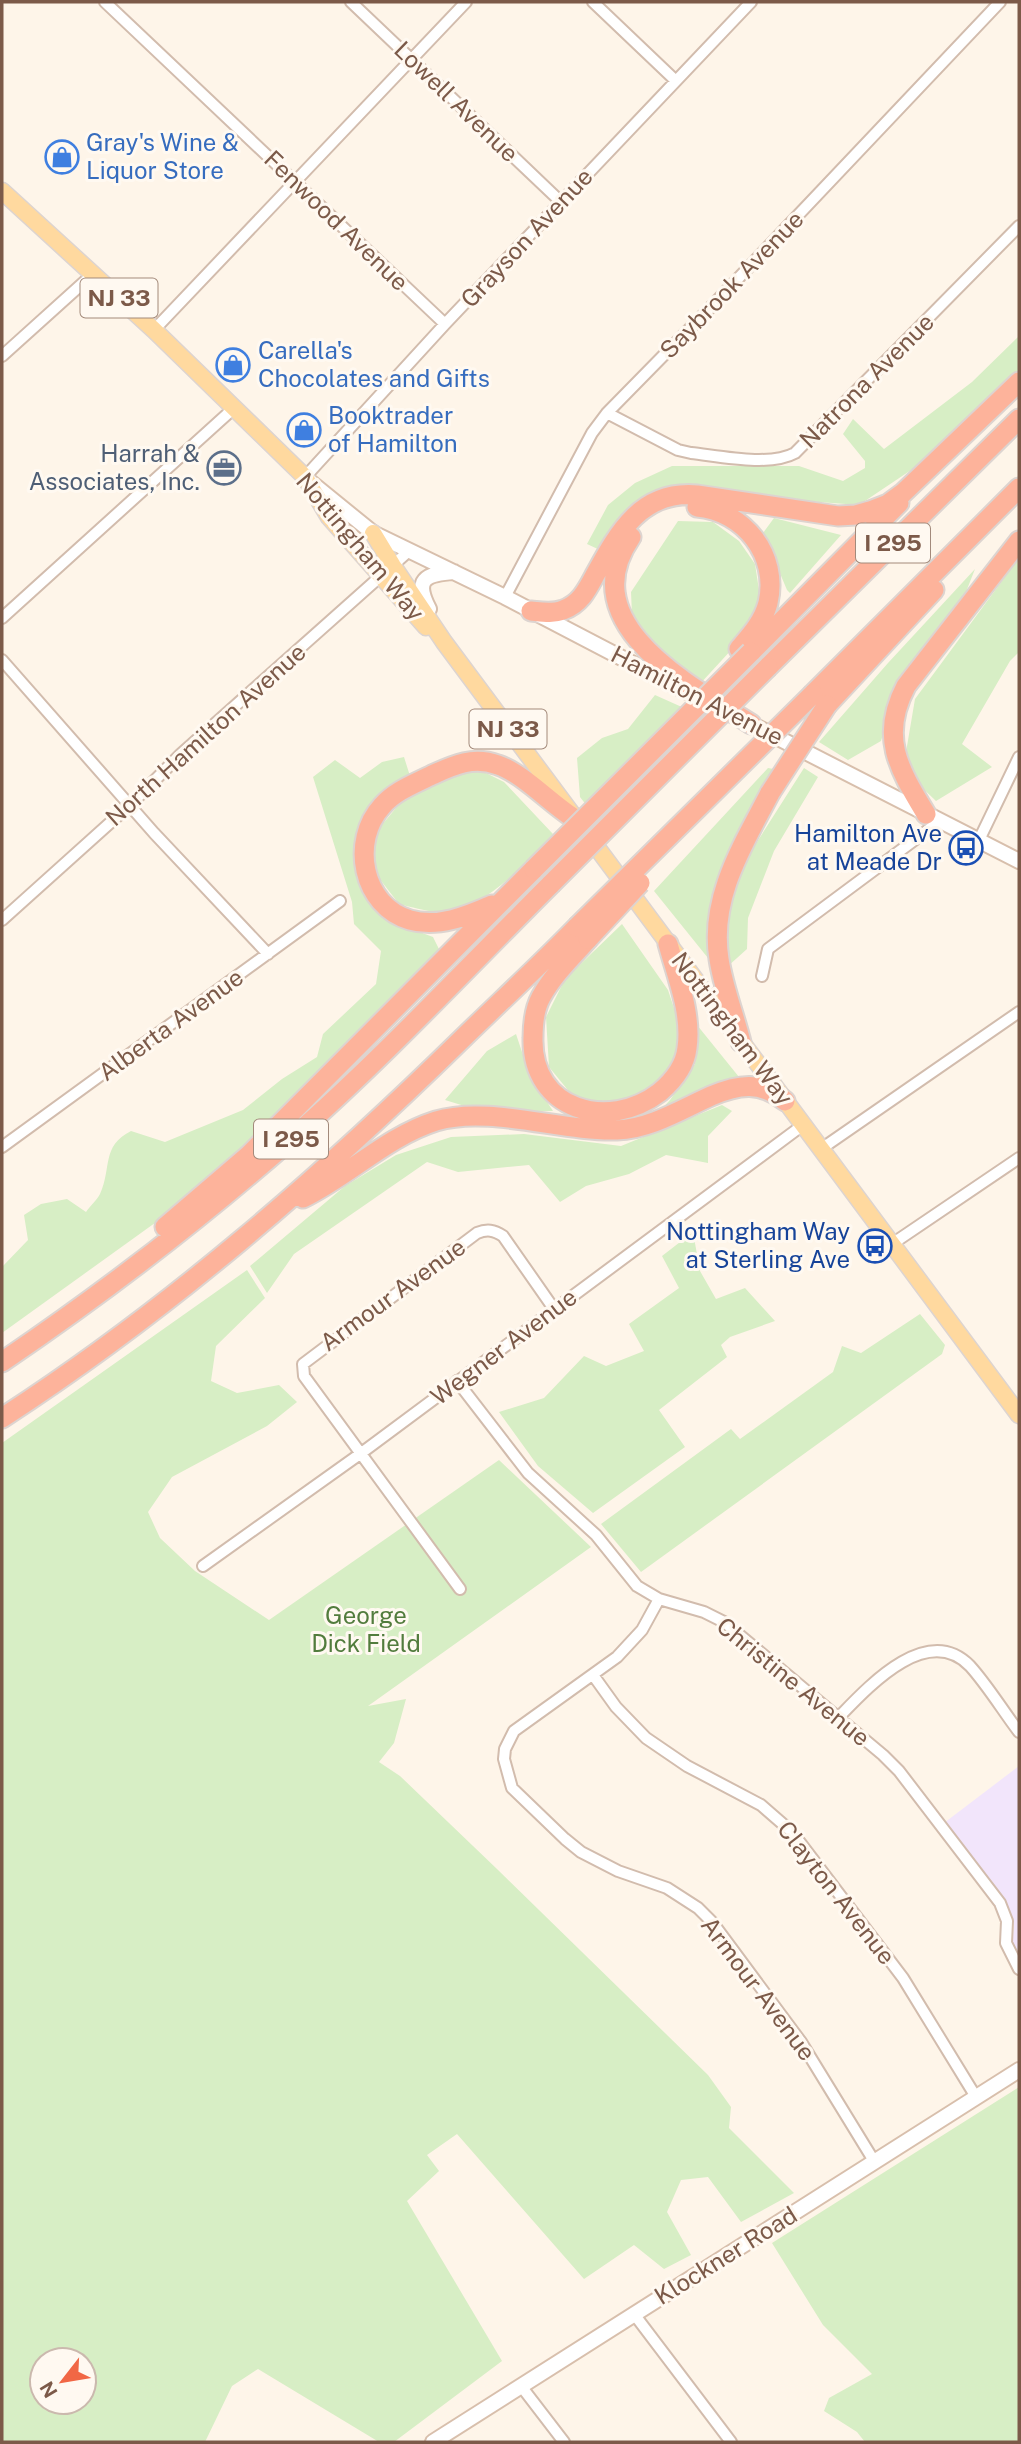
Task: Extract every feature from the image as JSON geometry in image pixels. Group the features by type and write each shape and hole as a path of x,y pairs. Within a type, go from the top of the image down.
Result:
{"highway":[{"path":"43,1334 249,1155 668,735 745,651 1019,382"},
{"name":"I 295","path":"2,1362 180,1232 291,1139 343,1091 1019,419"},
{"path":"531,611 555,612 575,604 584,595 617,535 628,521 651,503 684,494 817,514 856,515 888,504 948,451"},
{"name":"I 295","path":"2,1418 147,1315 280,1209 372,1127 696,826 711,795 820,699 1019,488"},
{"path":"741,1042 718,957 718,920 727,878 770,793 820,699 1019,498"},
{"path":"745,651 768,603 769,571 758,543 747,529 734,519 707,508 679,508 652,517 629,538 617,564 615,593 625,621 644,647 676,677 751,724"},
{"path":"933,817 901,773 896,759 892,729 900,697 1019,541"},
{"path":"506,898 444,922 410,920 396,914 377,897 366,874 364,846 373,819 387,801 406,788 457,763 471,761 486,762 510,771 572,817"},
{"path":"583,933 539,1000 533,1028 533,1051 538,1068 550,1088 564,1101 586,1111 619,1112 638,1106 669,1085 682,1066 687,1049 686,1013 668,944"},
{"path":"280,1209 328,1186 400,1135 437,1121 477,1117 614,1130 646,1125 732,1087 756,1086 767,1089 785,1101"}],"main road":[{"name":"Nottingham Way","path":"2,191 154,330 305,477 329,517 387,572 420,621 444,642 1019,1415"},
{"name":"Hamilton Avenue","path":"305,477 373,533 505,597 1019,861"},
{"name":"Nottingham Way","path":"373,533 387,572"},
{"path":"444,642 422,595 421,586 430,576 454,572"},
{"name":"Klockner Road","path":"433,2442 1019,2070"}],"street":[{"name":"Fenwood Avenue","path":"105,2 445,324"},
{"name":"Lowell Avenue","path":"351,2 561,202"},
{"path":"154,330 466,2"},
{"path":"593,2 676,81"},
{"name":"Grayson Avenue","path":"305,477 445,324 751,2"},
{"name":"Saybrook Avenue","path":"505,597 592,433 607,413 1000,2"},
{"name":"Natrona Avenue","path":"607,413 678,450 772,460 787,457 805,444 1019,226"},
{"path":"2,356 93,274"},
{"path":"2,618 234,408"},
{"name":"North Hamilton Avenue","path":"2,920 131,804 181,754 410,550"},
{"path":"2,660 154,833 268,954"},
{"path":"979,841 1019,757"},
{"path":"762,975 768,949 933,817"},
{"name":"Alberta Avenue","path":"2,1147 340,901"},
{"path":"821,1149 1019,1012"},
{"name":"Wegner Avenue","path":"203,1566 360,1454 803,1125"},
{"path":"892,1244 1019,1158"},
{"name":"Armour Avenue","path":"460,1589 304,1376 303,1364 484,1230 492,1230 503,1236 554,1309"},
{"name":"Christine Avenue","path":"457,1381 528,1473 596,1535 637,1586 659,1599 710,1614 724,1622 899,1772 1000,1903 1007,1921 1006,1943 1019,1969"},
{"name":"Armour Avenue","path":"659,1599 649,1620 632,1643 593,1675 517,1729 509,1739 504,1759 512,1788 581,1852 618,1871 667,1888 684,1898 712,1922 801,2042 873,2161"},
{"path":"838,1717 863,1692 901,1662 920,1653 932,1651 954,1655 970,1667 1019,1732"},
{"name":"Clayton Avenue","path":"593,1675 629,1722 646,1738 687,1766 761,1805 792,1832 903,1978 975,2097"},
{"path":"634,2314 731,2442"},
{"path":"521,2386 564,2442"}],"shaded area":[{"path":"1019,1766 1019,1963 1012,1945 1014,1926 1009,1909 944,1823"}],"green space":[{"path":"1019,336 1019,369 929,458 859,505 672,491 602,551 587,544 608,505 635,483 672,466 799,466 843,481 865,468 865,461 843,434 853,419 884,449 972,382"},
{"path":"774,518 841,535 790,593 763,533"},
{"path":"678,521 713,522 739,541 755,564 761,603 733,648 699,685 658,647 632,615 631,592"},
{"path":"1019,558 1019,652 1010,661 962,744 992,767 936,801 912,778 906,752 915,699"},
{"path":"975,569 964,597 896,693 881,741 848,760 819,742 888,663"},
{"path":"655,695 684,708 587,806 580,797 577,758 602,738 628,729"},
{"path":"404,757 410,776 384,792 364,815 358,838 390,921 433,937 439,949 327,1070 193,1192 166,1215 2,1333 2,1267 28,1240 24,1215 41,1204 67,1199 86,1212 100,1194 111,1151 122,1137 131,1131 165,1142 243,1110 282,1079 317,1057 323,1034 376,984 381,951 354,924 352,902 313,777 335,760 360,778 382,762"},
{"path":"768,768 779,770 736,842 712,963 654,891"},
{"path":"804,768 818,777 774,851 748,918 747,949 727,967 726,914 750,853"},
{"path":"478,769 504,782 553,834 501,885 470,904 437,912 399,904 375,873 370,839 401,802 438,783"},
{"path":"622,924 668,990 677,1017 681,1055 654,1087 623,1104 576,1100 549,1067 546,1017 565,979"},
{"path":"697,1025 739,1077 657,1114 695,1064"},
{"path":"516,1034 530,1076 553,1111 484,1112 445,1100 487,1051"},
{"path":"722,1105 732,1111 708,1136 708,1163 666,1155 629,1174 586,1186 560,1202 529,1165 458,1172 427,1162 294,1254 267,1293 250,1266 345,1186 396,1155 451,1137 524,1134 621,1146"},
{"path":"693,1232 700,1271 716,1299 745,1288 775,1321 730,1337 721,1345 727,1357 659,1410 685,1447 593,1513 538,1466 499,1412 544,1398 584,1356 606,1366 644,1351 629,1324 679,1288 662,1256"},
{"name":"George Dick Field","path":"247,1270 265,1298 216,1346 211,1381 237,1393 279,1385 297,1402 267,1426 172,1477 148,1512 160,1538 195,1571 269,1620 499,1460 591,1547 368,1706 406,1699 394,1743 379,1762 400,1776 708,2075 731,2107 729,2128 794,2193 741,2222 708,2177 681,2180 667,2212 691,2255 664,2269 634,2245 584,2279 457,2134 427,2155 439,2171 407,2201 502,2361 394,2442 379,2442 258,2369 232,2386 205,2442 2,2442 2,1443"},
{"path":"920,1314 945,1345 942,1354 641,1572 601,1524 731,1429 740,1439 833,1372 842,1346 861,1353"},
{"path":"1019,2087 1019,2442 865,2442 857,2432 824,2411 829,2398 872,2374 823,2325 772,2243"}],"place":[{"name":"Gray's Wine & Liquor Store","path":"62,157"},
{"name":"Carella's Chocolates and Gifts","path":"233,365"},
{"name":"Booktrader of Hamilton","path":"304,430"},
{"name":"Harrah & Associates, Inc.","path":"224,468"},
{"name":"Hamilton Ave at Meade Dr","path":"966,848"},
{"name":"Nottingham Way at Sterling Ave","path":"875,1246"}]}
